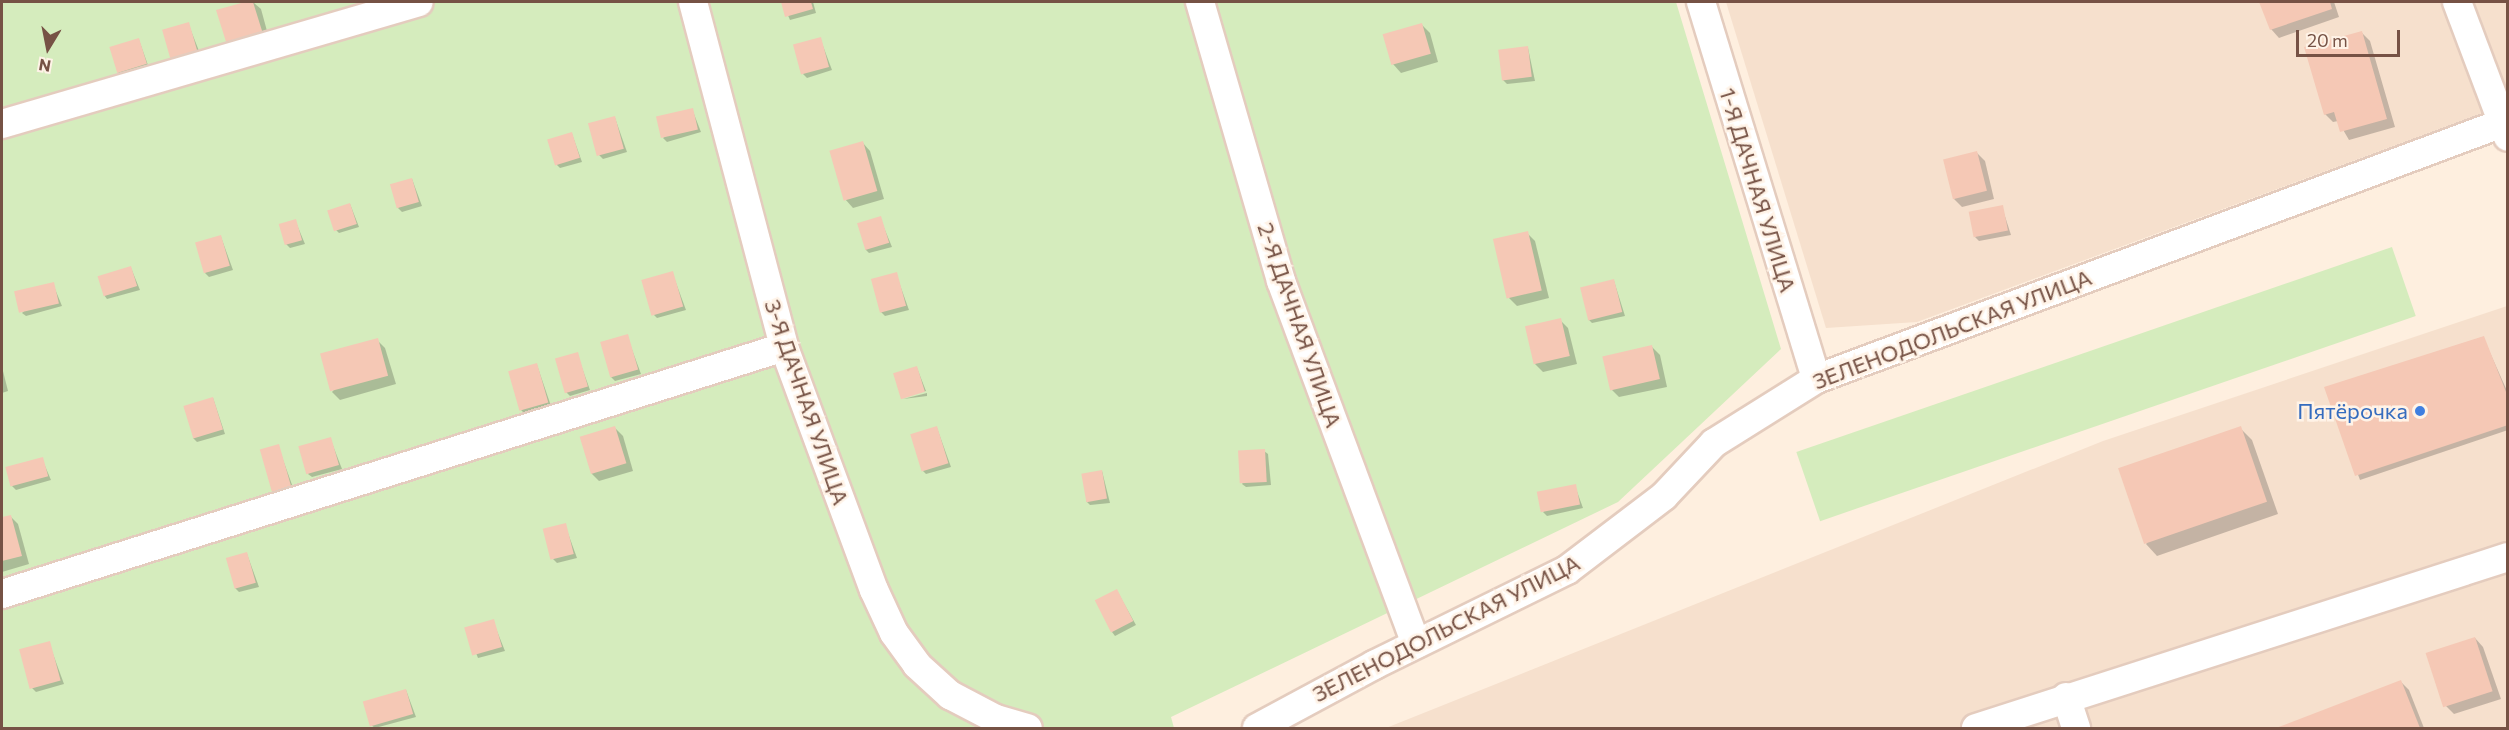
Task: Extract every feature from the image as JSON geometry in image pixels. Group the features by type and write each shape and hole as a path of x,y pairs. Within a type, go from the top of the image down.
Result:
{"street":[{"path":"2,124 419,2"},
{"name":"3-Я ДАЧНАЯ УЛИЦА","path":"693,2 784,347 874,590 894,633 917,664 950,696 996,719 1028,729"},
{"name":"2-Я ДАЧНАЯ УЛИЦА","path":"1200,2 1281,281 1416,644"},
{"name":"1-Я ДАЧНАЯ УЛИЦА","path":"1701,2 1816,379"},
{"path":"2457,2 2506,127"},
{"name":"ЗЕЛЕНОДОЛЬСКАЯ УЛИЦА","path":"1257,729 1416,644 1567,570 1665,496 1714,443 1816,379 2506,127"},
{"path":"2,594 784,347"},
{"path":"1976,729 2066,697 2508,557"},
{"path":"2066,697 2076,729"}],"shaded area":[{"path":"1726,2 2507,2 2507,104 1917,322 1826,328"},
{"path":"2507,306 2507,728 1386,728 2103,441"}],"green space":[{"path":"2,2 1676,2 1781,349 1618,502 1171,717 1174,728 2,728"},
{"path":"2392,247 2416,316 1820,521 1796,452"}],"building":[{"path":"253,2 263,34 227,45 216,10"},
{"path":"781,2 811,2 813,9 785,17"},
{"path":"2259,2 2330,2 2332,9 2270,30"},
{"path":"189,22 198,53 171,60 162,30"},
{"path":"1422,23 1431,54 1391,65 1383,34"},
{"path":"2362,31 2387,119 2340,132 2334,112 2324,115 2304,47"},
{"path":"821,37 829,67 801,74 793,45"},
{"path":"139,38 147,64 117,73 109,47"},
{"path":"1528,46 1532,77 1502,80 1498,50"},
{"path":"693,108 698,129 661,138 656,117"},
{"path":"615,116 624,149 597,156 588,123"},
{"path":"572,132 580,158 555,165 547,140"},
{"path":"863,141 877,191 844,201 829,151"},
{"path":"1977,151 1987,191 1953,199 1943,159"},
{"path":"412,178 419,202 397,208 390,184"},
{"path":"350,203 357,224 334,231 327,210"},
{"path":"2003,205 2008,231 1974,237 1969,212"},
{"path":"881,216 889,243 865,250 857,223"},
{"path":"296,219 302,240 285,245 279,224"},
{"path":"1528,231 1542,290 1507,299 1493,239"},
{"path":"221,235 230,266 204,273 195,242"},
{"path":"131,266 137,286 104,296 98,276"},
{"path":"673,271 683,307 651,316 641,280"},
{"path":"897,272 906,306 880,313 871,279"},
{"path":"1614,279 1622,312 1588,320 1580,287"},
{"path":"54,282 59,303 19,313 14,291"},
{"path":"1561,318 1570,356 1534,364 1525,326"},
{"path":"628,334 638,370 610,378 600,342"},
{"name":"Пятёрочка","path":"2484,336 2508,397 2508,425 2355,476 2324,387"},
{"path":"378,338 388,376 330,391 320,354"},
{"path":"1652,345 1660,379 1610,391 1602,356"},
{"path":"578,352 588,387 565,393 555,359"},
{"path":"537,363 548,402 519,411 508,371"},
{"path":"917,366 925,392 901,399 893,373"},
{"path":"213,397 223,430 193,439 183,406"},
{"path":"615,426 626,463 591,474 580,437"},
{"path":"937,426 948,463 922,471 910,434"},
{"path":"2241,426 2267,502 2144,544 2118,468"},
{"path":"331,437 339,465 306,474 298,446"},
{"path":"279,444 292,489 273,495 260,450"},
{"path":"1265,449 1267,482 1240,483 1238,450"},
{"path":"43,457 48,476 11,486 5,467"},
{"path":"1102,470 1107,499 1086,502 1081,474"},
{"path":"1576,484 1580,505 1541,512 1537,492"},
{"path":"11,515 22,556 2,561 2,517"},
{"path":"566,523 574,554 550,560 543,529"},
{"path":"247,552 256,583 235,589 226,558"},
{"path":"1117,589 1133,621 1111,632 1095,600"},
{"path":"494,619 502,647 472,655 464,628"},
{"path":"2475,637 2493,691 2443,707 2426,653"},
{"path":"50,641 61,681 30,689 19,649"},
{"path":"2401,680 2420,728 2276,728"},
{"path":"406,689 413,714 370,726 363,701"}],"place":[{"name":"Пятёрочка","path":"2420,411"}]}
